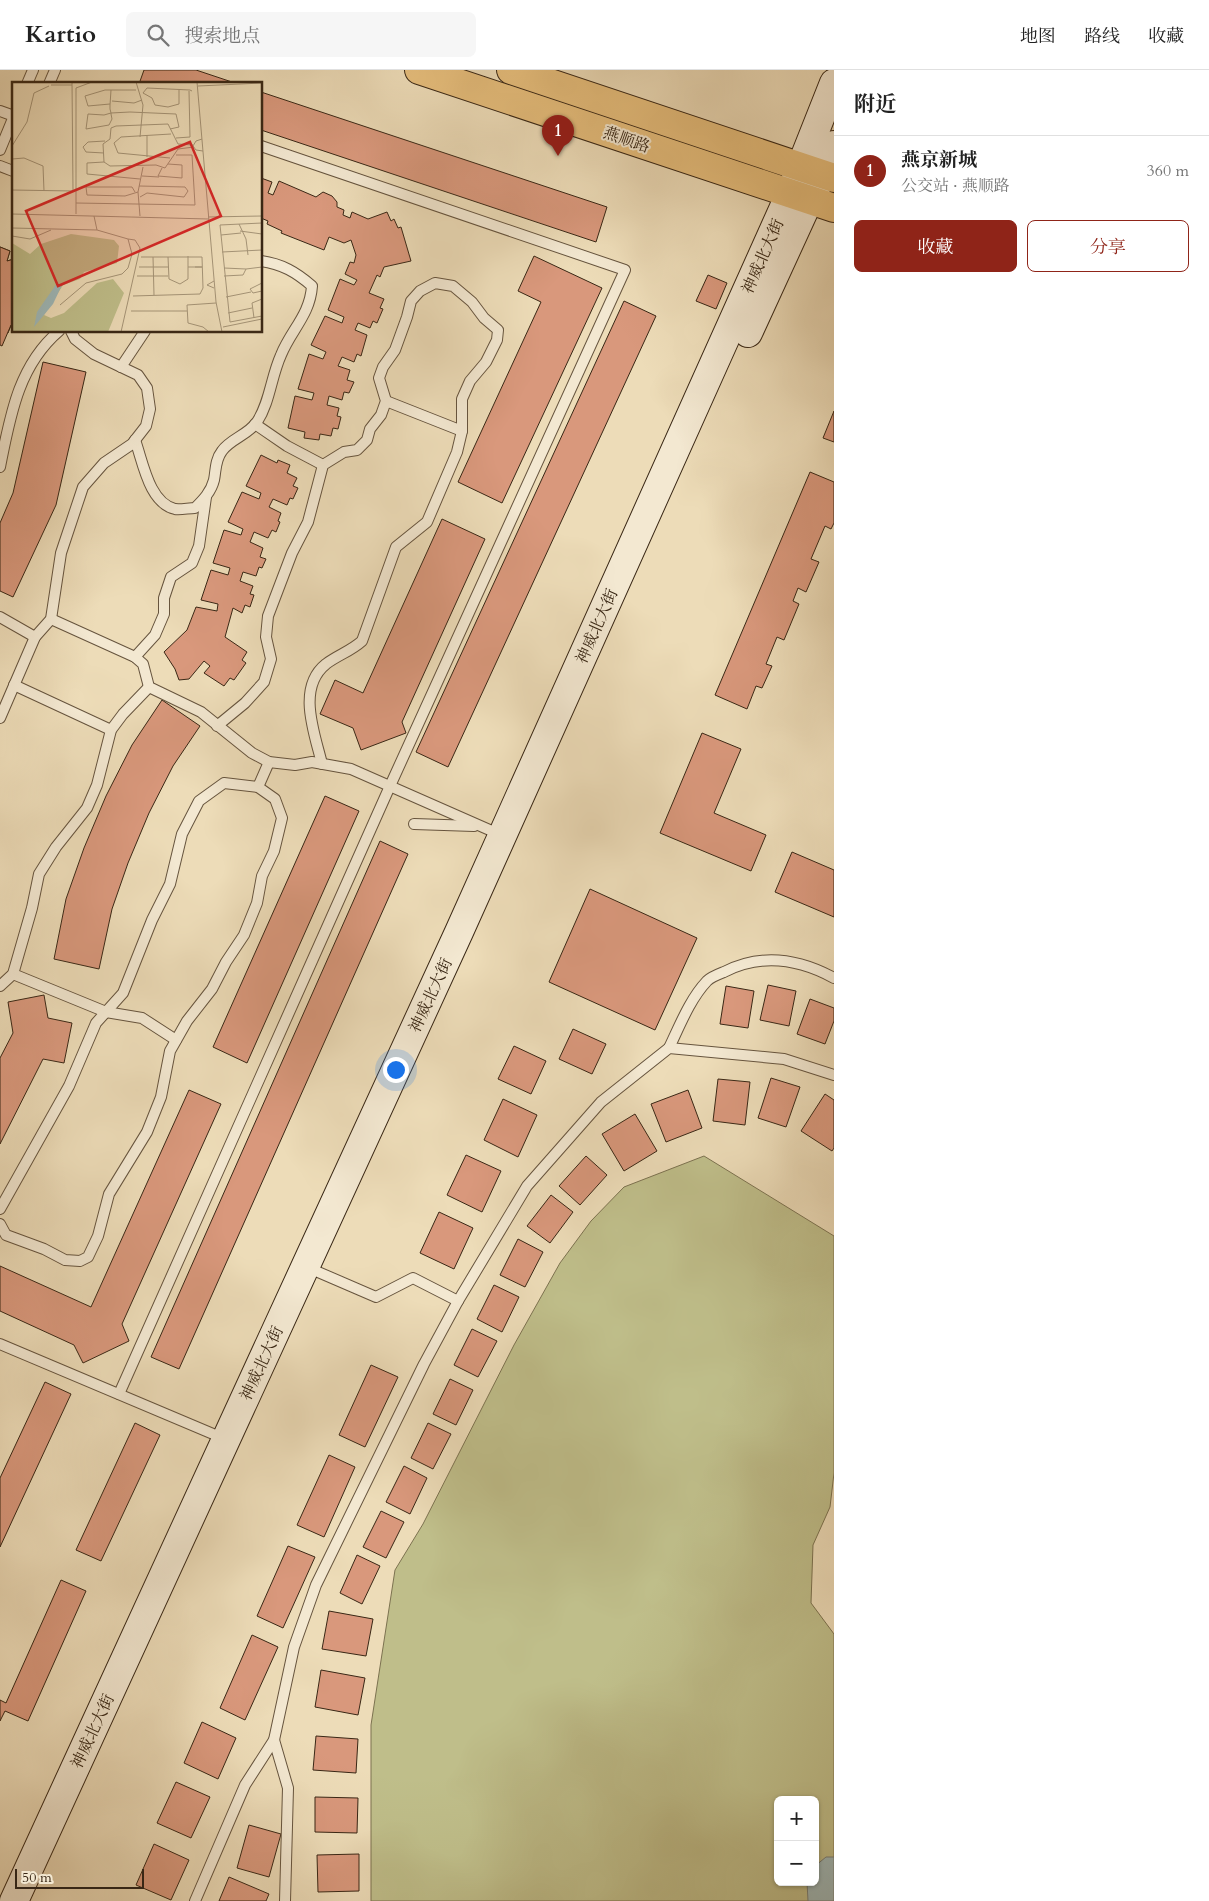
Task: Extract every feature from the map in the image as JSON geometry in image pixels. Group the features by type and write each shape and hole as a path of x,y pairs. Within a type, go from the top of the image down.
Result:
{"main road":[{"name":"燕顺路","path":"419,70 834,208"},
{"name":"燕顺路","path":"511,70 819,173"}],"street":[{"name":"神威北大街","path":"819,173 834,84"},
{"name":"神威北大街","path":"14,1901 226,1439 491,831 799,197 819,173 834,145"},
{"name":"神威北大街","path":"32,1901 318,1272 480,924 799,197"}],"lane":[{"path":"28,82 33,70"},
{"path":"50,82 55,70"},
{"path":"0,111 12,115"},
{"path":"0,150 12,121"},
{"path":"119,1394 390,786 624,270 262,146"},
{"path":"0,166 12,172"},
{"path":"135,657 158,628 164,614 164,598 171,577 192,563 199,546 206,497 214,480 216,465 222,451 255,424 266,406 271,378 282,352 311,301 312,286 300,275 279,263 262,260"},
{"path":"217,726 245,703 264,682 271,659 266,638 268,616 292,553 308,522 323,465 344,452 357,450 367,440 370,428 381,415 386,401 379,378 382,367 395,350 411,300 435,283 453,286 472,302 484,318 498,330 497,340 486,362 470,381 462,399 462,432 457,452 427,522 396,547 388,577 368,618 362,641 351,651 324,665 314,682 308,701 322,764"},
{"path":"0,467 11,410 27,371 42,346 58,332"},
{"path":"0,718 35,637 52,620 61,553 83,487 104,463 135,440 146,426 150,409 146,388 138,375 94,354 75,339 72,332"},
{"path":"120,367 144,332"},
{"path":"386,401 462,432"},
{"path":"255,424 286,446 323,465"},
{"path":"135,440 152,490 160,501 175,509 195,508 206,497"},
{"path":"0,618 35,637"},
{"path":"52,620 135,657 143,664 149,687 201,712 252,752 269,762 295,765 312,762 351,770 491,831"},
{"path":"14,686 112,730"},
{"path":"0,986 13,974 32,908 39,874 56,847 87,808 97,785 112,730 123,714 149,687"},
{"path":"258,787 269,762"},
{"path":"0,1209 69,1086 96,1023 124,994 152,920 170,884 182,834 199,801 224,783 258,787 276,799 282,818 274,851 262,876 257,903 244,935 226,962 212,990 187,1021 170,1051 161,1097 147,1132 110,1194 98,1236 88,1257 80,1261 65,1260 44,1249 6,1235 0,1224"},
{"path":"414,824 491,831"},
{"path":"196,1901 245,1785 274,1740 294,1647 316,1585 424,1364 458,1302 527,1186 601,1102 669,1048 685,1013 708,980 740,964 779,960 812,966 834,978"},
{"path":"13,974 106,1012 142,1018 176,1040"},
{"path":"669,1048 784,1059 834,1075"},
{"path":"318,1272 376,1297 413,1278 458,1302"},
{"path":"0,1344 226,1439"},
{"path":"274,1740 288,1788 285,1901"}],"shaded area":[{"path":"704,1156 834,1236 834,1473 830,1507 813,1545 811,1603 834,1634 834,1901 371,1901 371,1725 395,1570 423,1524 514,1345 560,1263 591,1221 624,1187"}],"water":[{"path":"826,1857 834,1857 834,1901 808,1901 807,1886 819,1886 819,1863"}],"building":[{"path":"144,70 196,70 232,82 140,82"},
{"path":"262,92 607,207 596,242 262,130"},
{"path":"262,178 272,182 268,193 273,195 279,181 316,197 323,192 332,196 337,202 337,207 344,210 343,215 350,218 352,212 368,219 387,212 391,221 394,219 398,228 401,227 411,261 384,267 380,277 377,275 369,293 384,299 380,308 383,309 377,323 373,321 370,328 358,323 355,330 367,335 361,356 357,354 354,362 342,357 338,366 350,370 347,380 354,382 349,393 344,392 342,400 329,396 327,405 339,408 337,416 341,417 338,429 333,428 331,436 320,434 319,440 304,438 305,432 288,428 295,396 312,400 314,393 298,389 309,354 323,359 326,352 311,345 325,316 342,323 344,317 328,310 340,279 354,285 357,280 345,274 350,262 354,263 356,255 351,240 344,243 329,237 324,250 281,233 282,231 267,224 268,221 262,218"},
{"path":"0,247 10,251 7,261 12,260 12,323 8,333 0,329"},
{"path":"0,247 10,251 7,261 12,260 12,325 2,346 0,345"},
{"path":"534,256 602,288 502,503 458,482 541,302 518,291"},
{"path":"708,275 727,283 716,309 696,301"},
{"path":"624,301 656,316 448,767 416,752"},
{"path":"43,362 86,372 56,505 13,597 0,591 0,523 13,493"},
{"path":"834,411 834,442 823,438"},
{"path":"261,455 277,463 278,460 290,465 287,473 297,478 293,486 298,488 293,499 290,498 287,505 273,499 269,507 281,513 276,532 272,530 268,538 254,532 250,542 263,548 260,557 266,559 262,568 259,567 256,576 243,572 240,581 253,586 250,594 254,595 250,607 245,605 242,613 233,608 225,637 247,652 242,660 246,663 234,680 230,678 224,686 204,673 210,666 204,661 189,679 179,680 175,669 164,652 187,630 196,607 217,611 218,604 201,600 211,570 228,575 230,568 213,563 224,530 241,535 243,529 228,522 242,492 259,499 261,493 246,486"},
{"path":"810,472 834,482 834,523 831,529 825,526 811,559 819,562 806,592 798,588 793,601 799,604 784,640 777,637 766,664 772,666 762,688 756,686 747,709 715,695"},
{"path":"442,519 485,539 402,722 406,733 361,750 353,728 320,714 335,680 363,693"},
{"path":"162,700 200,726 173,766 149,813 128,863 112,909 99,969 54,959 66,899 84,848 106,796 132,745"},
{"path":"702,733 741,749 714,813 766,835 751,871 660,833"},
{"path":"325,796 359,811 247,1063 213,1047"},
{"path":"380,841 408,854 179,1369 151,1357"},
{"path":"792,852 834,870 834,917 775,892"},
{"path":"590,889 697,938 655,1030 549,982"},
{"path":"768,985 796,991 789,1026 760,1020"},
{"path":"726,986 754,991 748,1028 720,1024"},
{"path":"44,995 48,1018 72,1023 64,1063 43,1059 0,1144 0,1058 13,1033 8,1002"},
{"path":"810,999 834,1008 834,1021 825,1044 797,1034"},
{"path":"573,1029 606,1044 592,1074 559,1059"},
{"path":"514,1046 546,1061 531,1094 498,1079"},
{"path":"771,1078 800,1087 786,1127 758,1118"},
{"path":"718,1079 750,1082 745,1125 713,1121"},
{"path":"189,1090 221,1104 122,1324 129,1341 83,1363 74,1345 0,1311 0,1266 91,1307"},
{"path":"688,1090 702,1128 666,1142 651,1104"},
{"path":"825,1094 834,1100 834,1148 832,1151 801,1131"},
{"path":"503,1099 537,1115 518,1157 484,1140"},
{"path":"635,1114 657,1151 624,1171 602,1134"},
{"path":"466,1155 501,1171 482,1212 447,1195"},
{"path":"586,1156 607,1175 580,1205 559,1186"},
{"path":"551,1195 573,1212 550,1243 527,1226"},
{"path":"439,1212 473,1228 454,1269 420,1253"},
{"path":"518,1239 543,1252 525,1287 500,1275"},
{"path":"494,1285 519,1297 502,1332 477,1319"},
{"path":"472,1329 497,1341 478,1377 454,1365"},
{"path":"371,1365 398,1377 365,1447 339,1435"},
{"path":"450,1379 473,1390 456,1425 433,1414"},
{"path":"45,1382 71,1394 0,1547 0,1478"},
{"path":"135,1423 160,1435 101,1561 76,1550"},
{"path":"428,1423 451,1434 433,1469 411,1458"},
{"path":"329,1455 355,1467 324,1537 297,1525"},
{"path":"404,1466 427,1478 410,1514 386,1502"},
{"path":"381,1511 404,1522 386,1558 363,1547"},
{"path":"288,1546 315,1557 283,1628 257,1616"},
{"path":"357,1555 380,1566 362,1604 340,1593"},
{"path":"61,1580 86,1591 28,1721 5,1711 0,1721 0,1700 6,1703"},
{"path":"329,1611 373,1619 366,1656 322,1649"},
{"path":"252,1635 278,1647 245,1720 220,1708"},
{"path":"321,1670 365,1678 358,1715 315,1707"},
{"path":"202,1722 236,1738 218,1779 184,1763"},
{"path":"316,1736 358,1739 356,1773 313,1770"},
{"path":"176,1782 210,1797 191,1838 157,1823"},
{"path":"315,1797 358,1798 357,1833 315,1832"},
{"path":"249,1825 281,1834 269,1877 237,1868"},
{"path":"154,1844 189,1860 171,1900 136,1885"},
{"path":"359,1854 359,1891 318,1892 317,1855"},
{"path":"229,1877 269,1894 266,1901 219,1901"}],"place":[{"name":"燕京新城","path":"558,156"}]}
